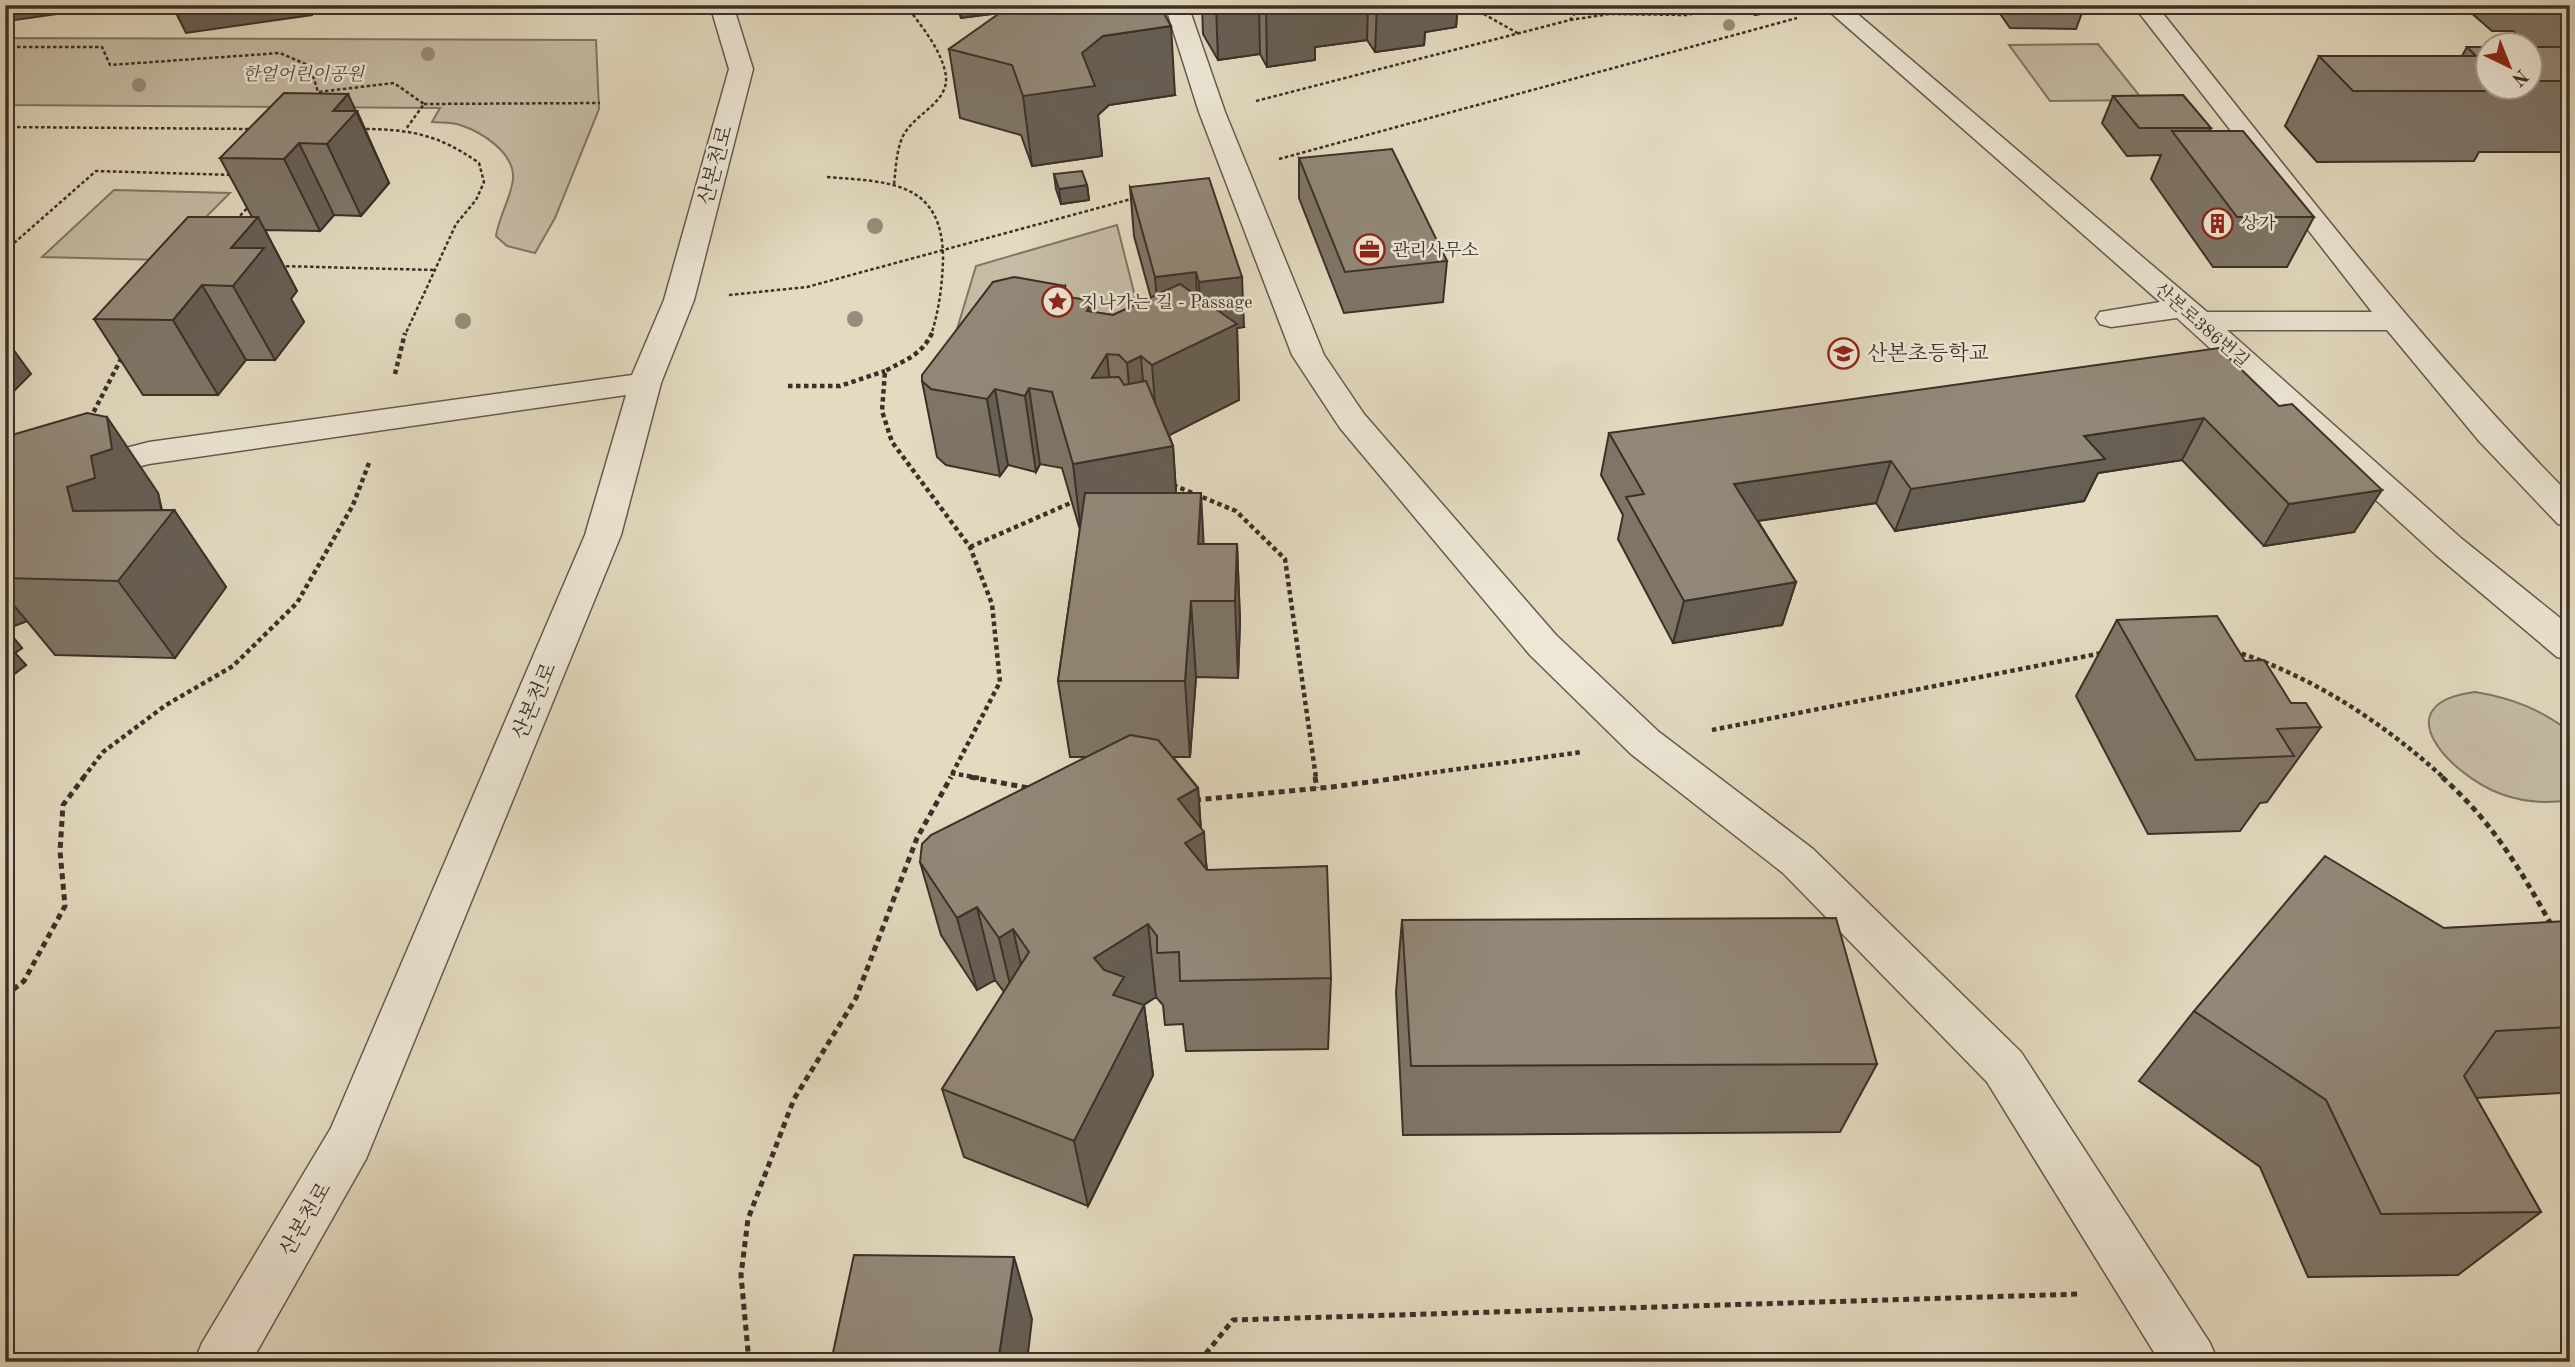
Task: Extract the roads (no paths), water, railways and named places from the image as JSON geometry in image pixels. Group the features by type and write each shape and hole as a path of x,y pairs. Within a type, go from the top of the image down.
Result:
{"street":[{"name":"산본천로","path":"221,1362 349,1143 603,534 645,383 679,300 741,69 721,5"},
{"path":"1176,5 1212,112 1308,355 1352,421 1543,645 1645,743 1798,861 2004,1067 2191,1362"},
{"path":"2144,5 2395,321 2491,434 2570,516"},
{"name":"산본로386번길","path":"1835,6 2192,315 2449,547 2570,647"},
{"path":"2110,318 2192,315 2395,321"},
{"path":"5,490 149,453 645,383"}],"place":[{"name":"상가","path":"2218,223"},
{"name":"관리사무소","path":"1369,250"},
{"name":"지나가는 길 - Passage","path":"1058,302"},
{"name":"산본초등학교","path":"1844,353"}],"park label":[{"name":"한얼어린이공원","path":"303,74"}]}
